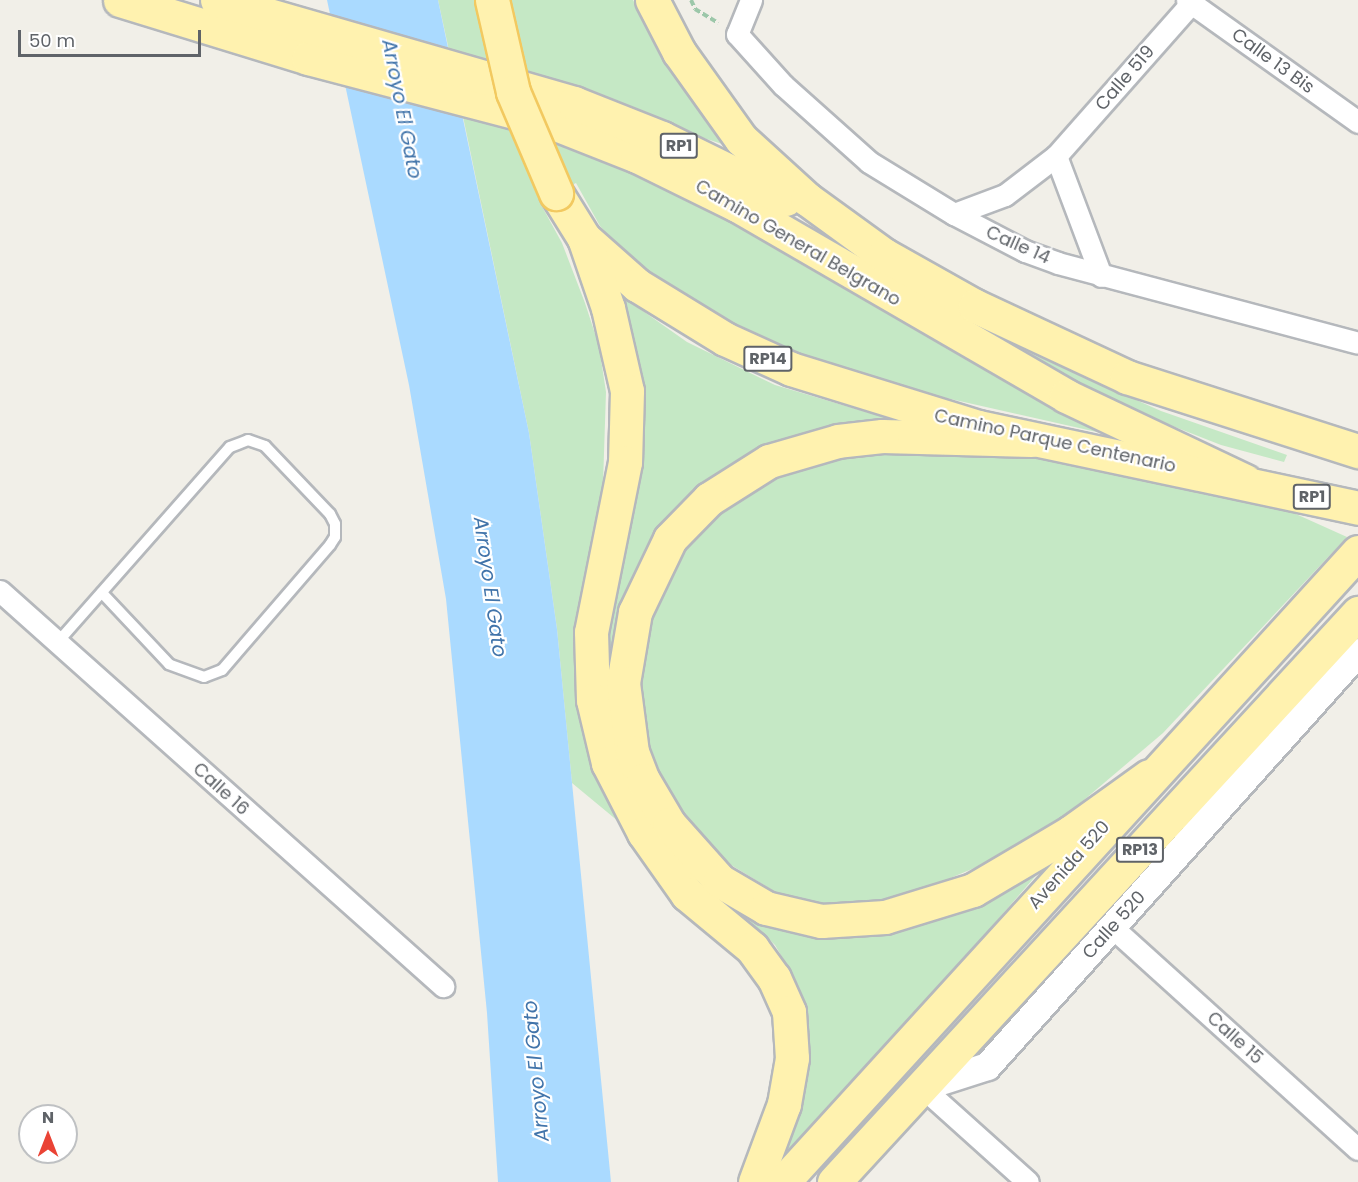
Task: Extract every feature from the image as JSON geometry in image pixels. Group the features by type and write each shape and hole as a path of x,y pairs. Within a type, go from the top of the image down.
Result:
{"main road":[{"name":"Camino General Belgrano","path":"120,0 308,58 574,103 662,138 759,183 884,255"},
{"name":"Camino General Belgrano","path":"217,0 285,21 463,84 670,170 1066,396 1255,483"},
{"name":"Camino Parque Centenario","path":"492,0 513,92 556,193 584,238 637,285 676,312 791,369 927,413 1031,440 1255,483 1358,508"},
{"path":"652,0 679,52 741,139 807,199 884,255"},
{"path":"584,238 609,308 627,391 625,462 591,632 593,700 609,763 644,833 687,894 752,948 774,978 789,1011 792,1058 784,1104 755,1182"},
{"name":"RP1","path":"884,255 975,306 1127,377 1358,450"},
{"path":"1031,440 938,436 849,439 769,461 709,499 670,539 645,586 635,612 623,683 632,752 643,780 664,817 685,846 720,882 766,908 821,921 885,917 973,890 1071,832 1149,776"},
{"name":"Avenida 520","path":"783,1182 1149,776 1358,552"},
{"name":"RP13","path":"834,1182 1358,614"}],"street":[{"path":"737,34 751,0"},
{"name":"Calle 13 Bis","path":"1191,1 1358,122"},
{"name":"Calle 519","path":"954,214 1005,195 1056,156 1191,1"},
{"name":"Calle 14","path":"737,34 783,85 869,162 954,214 1025,251 1101,276 1358,344"},
{"path":"1056,156 1101,276"},
{"name":"Calle 16","path":"0,591 443,986"},
{"name":"Calle 520","path":"922,1086 987,1066 1358,652"},
{"name":"Calle 15","path":"1112,927 1358,1149"},
{"path":"922,1086 1028,1182"}],"lane":[{"path":"57,643 230,447 249,440 265,446 330,514 335,524 335,537 330,545 222,669 204,677 169,664 102,593"}],"path":[{"path":"691,0 695,9 737,34"}],"green space":[{"path":"438,0 633,0 671,68 722,144 450,55"},
{"path":"461,107 633,165 1119,437 902,388 763,342 655,280 625,255 600,226 576,183 539,201 562,243 585,303 599,346 606,392 603,484 589,576 630,831 572,783 557,629 529,433"},
{"path":"623,297 687,342 775,385 866,412 926,423 822,429 785,438 751,453 724,469 679,508 645,559 621,622 615,683 617,718 624,751 647,810 680,860 726,899 758,916 786,927 832,935 914,921 1046,864 770,1182 803,1090 803,1029 789,969 775,945 756,927 676,865 641,812 609,718 602,650 604,621 630,508 639,438 634,356"},
{"path":"983,332 1161,411 1287,455 1284,462 1221,445 1096,396"},
{"path":"860,437 1011,448 1247,492 1347,537 1163,733 1032,844 893,902 797,905 708,851 649,765 638,695 649,613 687,537 751,479"}],"water":[{"name":"Arroyo El Gato","path":"327,0 438,0 529,433 557,629 611,1182 498,1182 487,1013 446,599 409,385"}]}
